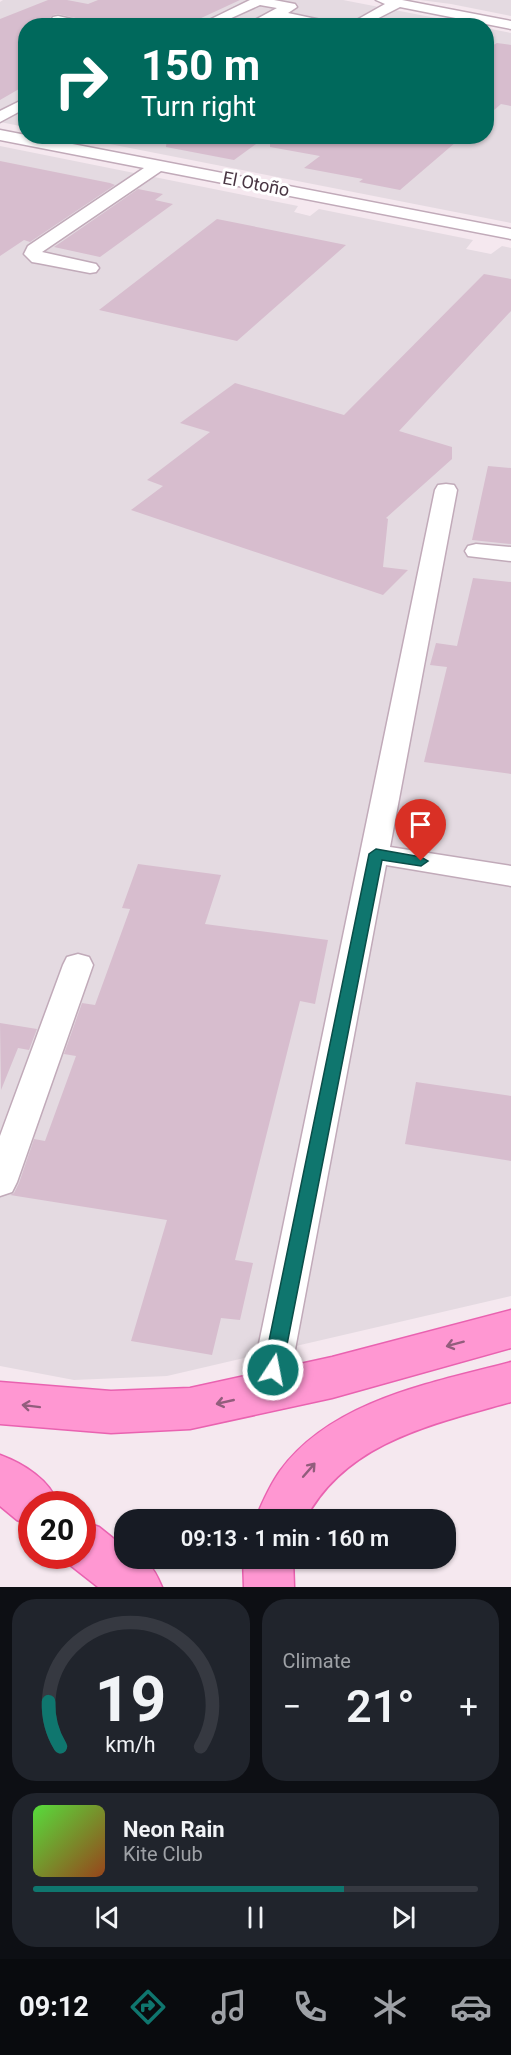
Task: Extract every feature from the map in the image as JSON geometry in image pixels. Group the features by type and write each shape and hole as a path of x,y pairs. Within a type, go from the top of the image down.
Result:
{"main road":[{"path":"0,1403 132,1413 207,1406 322,1381 511,1329"},
{"path":"284,1509 296,1485 319,1460 335,1446 363,1430 398,1416 511,1382"},
{"path":"0,1477 18,1491"},
{"path":"96,1555 136,1587"},
{"path":"268,1569 269,1587"}],"street":[{"path":"382,0 474,18"},
{"path":"220,18 259,1 290,7 278,18"},
{"path":"451,13 467,5 463,2"},
{"path":"368,18 398,3"},
{"path":"494,22 511,26"},
{"path":"3,113 18,106"},
{"name":"El Otoño","path":"0,135 18,138"},
{"name":"El Otoño","path":"48,144 511,234"},
{"path":"90,268 38,258 33,254 34,250 159,165"},
{"path":"268,1392 446,490"},
{"path":"476,551 511,554"},
{"path":"376,854 511,876"},
{"path":"0,1182 78,965"}],"shaded area":[{"path":"3,0 343,0 436,18 18,18 18,126 0,122 0,2"},
{"path":"420,0 511,0 511,16 451,4"},
{"path":"494,30 511,33 511,223 110,144 494,144"},
{"path":"0,146 298,206 294,212 310,216 319,209 473,240 466,249 491,254 502,246 511,248 511,1296 167,1376 74,1380 0,1366"}],"building":[{"path":"48,0 67,0 88,4 98,0 240,0 201,18 76,18 58,14 50,18 18,18 18,90 0,100 0,19"},
{"path":"494,45 511,45 511,106 501,104 494,110"},
{"path":"166,144 256,144 234,160 166,147"},
{"path":"270,144 454,144 400,190 359,182 363,179 304,168 320,156 270,147"},
{"path":"0,161 115,185 30,242 24,240 0,256"},
{"path":"138,189 163,194 155,200 173,204 100,257 54,247"},
{"path":"217,219 346,245 237,341 99,310"},
{"path":"484,274 511,279 511,311 399,431 452,447 452,459 386,518 388,519 383,567 408,570 383,595 131,510 163,486 147,480 210,432 180,423 235,383 344,415"},
{"path":"488,466 511,468 511,544 472,540"},
{"path":"473,578 511,582 511,774 424,762 447,667 430,665 436,643 457,646"},
{"path":"138,864 221,875 205,924 328,940 315,1004 300,1001 235,1260 253,1263 240,1320 221,1318 212,1355 131,1341 167,1220 10,1195 14,1193 19,1183 34,1139 45,1141 76,1056 64,1054 82,1003 95,1005 130,909 122,908"},
{"path":"0,1023 37,1029 29,1050 18,1048 1,1090"},
{"path":"416,1082 511,1096 511,1161 405,1144"}],"route":[{"path":"273,1370 376,854 421,861"}]}
